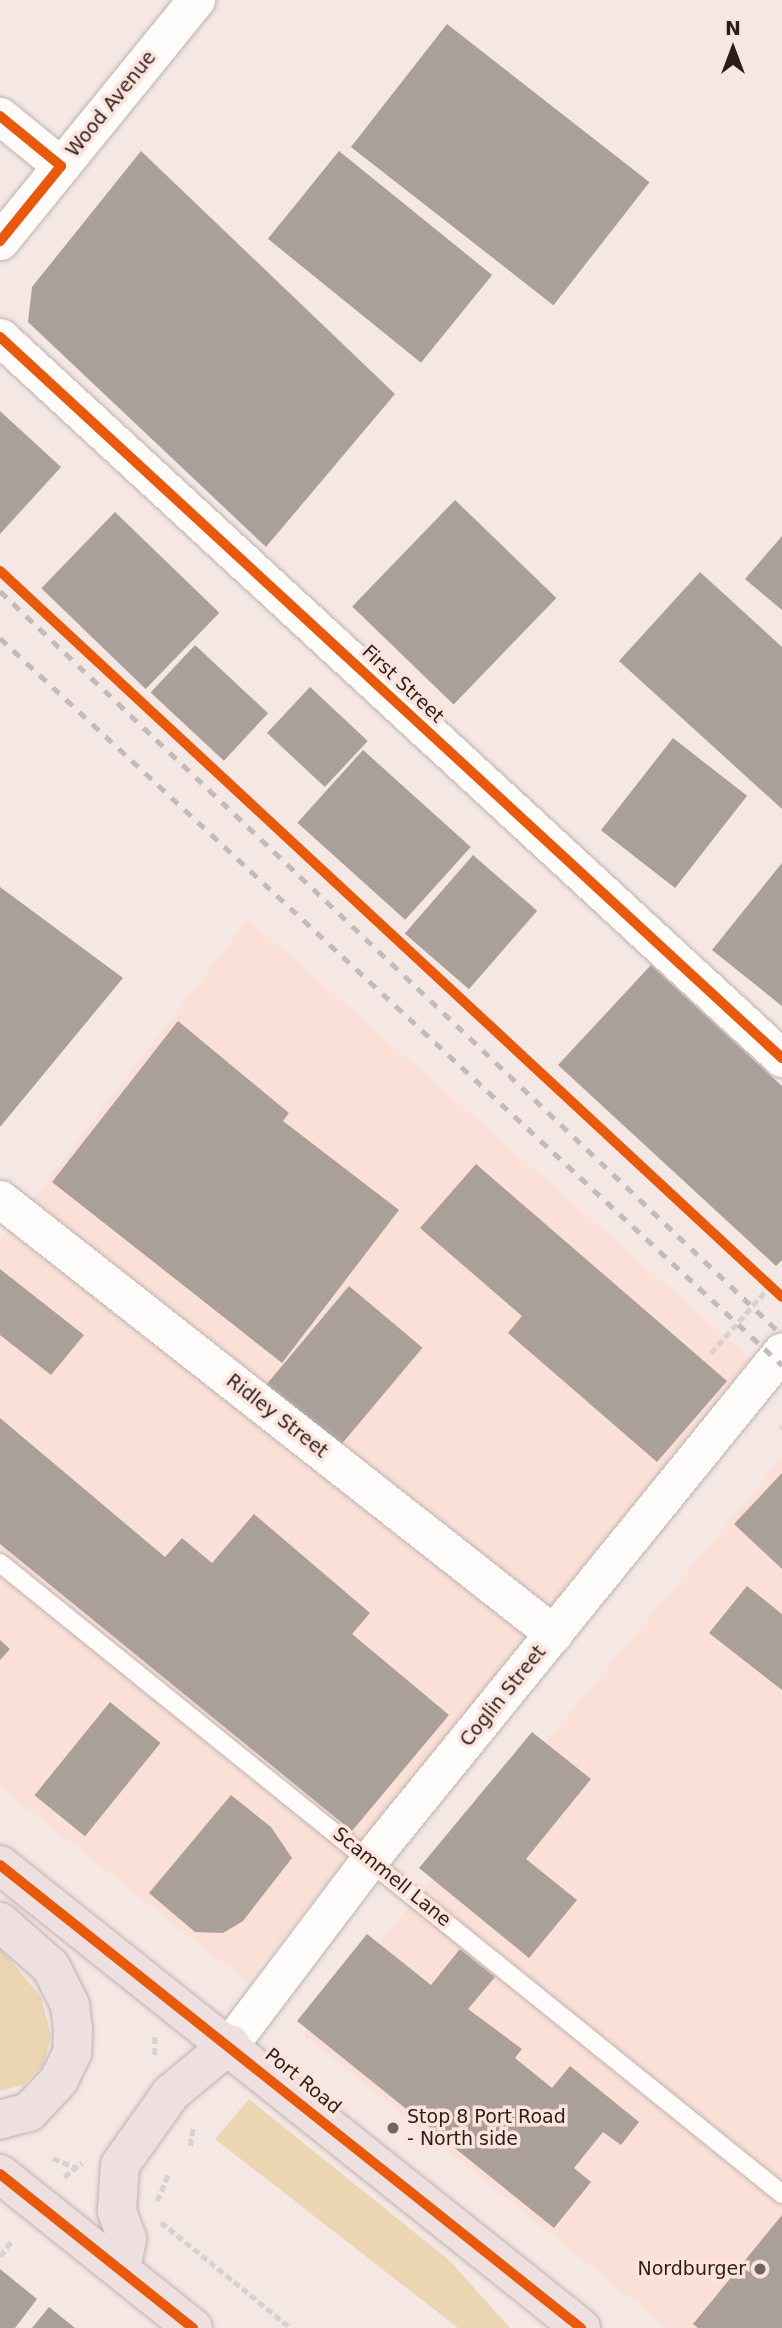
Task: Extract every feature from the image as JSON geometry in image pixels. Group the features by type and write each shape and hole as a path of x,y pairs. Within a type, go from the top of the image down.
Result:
{"highway":[{"name":"Port Road","path":"0,1865 230,2044 581,2328"},
{"path":"0,1922 51,1967 70,2005 73,2030 72,2053 60,2080 29,2112 0,2120"},
{"path":"121,2268 127,2239 117,2211 120,2165 171,2093 230,2044"},
{"path":"0,2174 121,2268 192,2328"}],"street":[{"name":"Wood Avenue","path":"0,241 196,0"},
{"path":"0,116 61,166"},
{"name":"First Street","path":"0,337 782,1058"},
{"name":"Ridley Street","path":"0,1199 554,1634"},
{"name":"Coglin Street","path":"230,2044 369,1860 782,1351"}],"lane":[{"name":"Scammell Lane","path":"0,1563 782,2194"}],"path":[{"path":"761,1278 782,1297"},
{"path":"711,1353 770,1286"},
{"path":"53,2158 78,2169"},
{"path":"168,2175 155,2206 160,2221 291,2328"},
{"path":"0,2256 12,2240"}],"shaded area":[{"path":"248,919 751,1359 247,1982 0,1787 0,1242"},
{"path":"782,1458 782,2328 667,2328 303,2034"},
{"path":"0,1948 41,1997 51,2036 44,2063 23,2085 0,2091"},
{"path":"249,2099 450,2261 510,2328 458,2328 215,2139"}],"building":[{"path":"447,24 650,182 553,305 351,147"},
{"path":"141,151 395,394 266,547 28,322 32,287"},
{"path":"339,151 492,275 421,363 268,239"},
{"path":"0,411 61,467 0,534"},
{"path":"455,500 556,598 454,704 352,606"},
{"path":"115,512 219,613 146,689 41,588"},
{"path":"782,536 782,610 745,579"},
{"path":"700,572 782,647 782,809 619,661"},
{"path":"195,645 268,713 224,761 151,693"},
{"path":"310,687 368,741 325,787 267,733"},
{"path":"673,738 747,796 675,888 601,830"},
{"path":"363,750 471,847 405,920 297,823"},
{"path":"473,855 537,911 469,989 405,933"},
{"path":"782,863 782,1006 712,950"},
{"path":"0,887 123,978 0,1127"},
{"path":"651,965 782,1086 782,1260 776,1266 558,1065"},
{"path":"178,1021 289,1113 283,1121 399,1210 282,1363 52,1182"},
{"path":"476,1164 727,1381 657,1462 508,1333 522,1316 420,1228"},
{"path":"0,1269 84,1335 51,1375 0,1335"},
{"path":"349,1286 423,1348 337,1450 264,1388"},
{"path":"0,1418 165,1557 182,1538 212,1563 254,1514 370,1613 352,1634 449,1715 352,1831 0,1544"},
{"path":"782,1473 782,1569 734,1524"},
{"path":"747,1586 782,1614 782,1690 709,1633"},
{"path":"0,1640 10,1649 0,1660"},
{"path":"110,1702 161,1743 85,1836 34,1795"},
{"path":"532,1732 591,1779 526,1859 577,1900 529,1958 419,1868"},
{"path":"231,1795 271,1827 292,1858 243,1921 223,1933 195,1932 149,1893"},
{"path":"367,1934 431,1985 460,1949 495,1977 468,2009 522,2049 515,2058 552,2088 570,2066 639,2122 621,2145 603,2132 574,2168 591,2182 554,2228 297,2021"},
{"name":"Nordburger","path":"782,2215 782,2328 698,2328 693,2324"},
{"path":"0,2269 37,2299 15,2328 0,2328"},
{"path":"49,2307 75,2328 32,2328"}],"railway":[{"path":"0,591 782,1335"},
{"path":"0,638 782,1365"}],"cycle path":[{"path":"0,116 61,166 0,241"},
{"path":"0,337 782,1058"},
{"path":"0,571 782,1297"},
{"path":"0,1865 581,2328"},
{"path":"0,2174 193,2328"}],"place":[{"name":"Stop 8 Port Road - North side","path":"393,2128"},
{"name":"Nordburger","path":"760,2269"}]}
